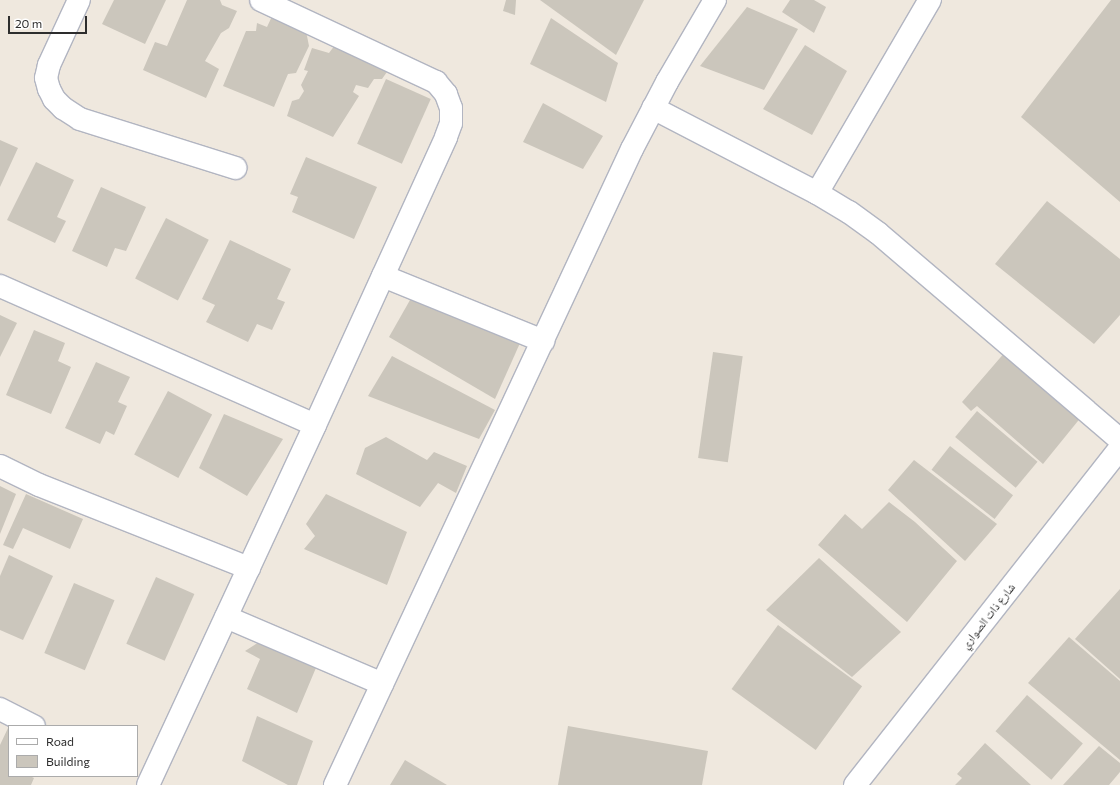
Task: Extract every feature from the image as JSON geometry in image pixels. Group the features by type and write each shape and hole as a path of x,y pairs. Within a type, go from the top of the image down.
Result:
{"street":[{"path":"79,0 49,65 46,78 49,90 54,99 63,108 80,119 235,168"},
{"path":"144,781 249,568 383,276 451,123 451,108 446,94 436,82 423,74 262,0"},
{"path":"334,785 654,108 714,0"},
{"path":"818,194 930,0"},
{"path":"654,108 818,194 849,212 878,233 1120,440"},
{"path":"383,276 543,341"},
{"path":"0,286 315,425"},
{"name":"شارع ذات الصواري","path":"855,785 1120,448"},
{"path":"0,466 39,484 249,568"},
{"path":"226,617 382,684"},
{"path":"0,709 32,725"}],"building":[{"path":"114,0 166,0 145,44 102,24"},
{"path":"187,0 220,0 222,5 237,11 229,28 221,33 205,61 219,69 206,98 143,70 155,42 167,46"},
{"path":"506,0 516,0 515,15 503,11"},
{"path":"540,0 644,0 616,55"},
{"path":"790,0 814,0 826,7 814,33 782,12"},
{"path":"1111,0 1120,0 1120,202 1021,117"},
{"path":"747,7 798,29 764,90 700,66"},
{"path":"274,12 305,26 309,46 296,73 288,74 274,107 223,86 246,31 256,31 257,23 267,27"},
{"path":"551,18 618,63 606,102 530,64"},
{"path":"335,45 364,61 371,54 389,69 382,79 374,79 368,88 356,85 353,92 359,96 333,137 287,116 292,101 299,99 304,91 301,85 308,71 304,70 312,48 329,53"},
{"path":"805,45 847,71 812,135 763,109"},
{"path":"386,79 431,99 402,164 357,144"},
{"path":"543,103 603,136 583,169 523,142"},
{"path":"0,140 18,148 0,187"},
{"path":"306,157 377,187 354,239 292,212 298,197 290,194"},
{"path":"36,162 74,180 57,217 66,221 55,243 7,220"},
{"path":"101,187 146,207 126,251 115,248 107,267 72,251"},
{"path":"1047,201 1120,259 1120,315 1094,344 995,264"},
{"path":"166,218 209,240 178,300 135,279"},
{"path":"230,240 291,269 277,299 285,302 272,330 257,324 248,342 206,322 215,305 202,299"},
{"path":"414,293 520,343 495,399 389,337"},
{"path":"0,315 17,323 0,357"},
{"path":"34,330 65,343 58,361 71,367 51,414 6,395"},
{"path":"1006,351 1082,416 1043,464 977,406 971,411 962,402"},
{"path":"713,352 743,356 728,462 698,458"},
{"path":"392,356 495,410 479,439 368,396"},
{"path":"96,362 130,377 118,402 127,406 114,435 106,431 100,444 65,428"},
{"path":"168,391 212,414 178,478 134,455"},
{"path":"977,411 1038,462 1016,488 955,437"},
{"path":"224,414 283,439 247,496 199,468"},
{"path":"386,437 427,460 434,452 467,466 456,493 438,483 420,507 356,474 365,448"},
{"path":"950,446 1013,495 995,519 932,470"},
{"path":"914,460 997,524 965,561 888,490"},
{"path":"0,486 16,494 0,534"},
{"path":"26,494 83,519 70,549 23,528 13,549 3,545"},
{"path":"326,494 407,532 387,585 304,549 315,536 306,524"},
{"path":"889,502 915,522 957,561 907,622 818,545 845,514 862,529"},
{"path":"9,555 53,576 23,640 0,630 0,576"},
{"path":"819,558 901,632 852,677 766,610"},
{"path":"156,577 194,594 165,661 126,644"},
{"path":"74,583 115,600 85,670 44,653"},
{"path":"1120,589 1120,679 1075,639"},
{"path":"778,625 862,686 816,750 732,689"},
{"path":"1069,637 1120,681 1120,760 1028,683"},
{"path":"262,640 318,663 297,713 247,689 260,659 245,651"},
{"path":"1027,695 1083,744 1051,780 996,731"},
{"path":"257,716 313,741 297,785 288,785 242,761"},
{"path":"568,726 708,751 702,785 558,785"},
{"path":"8,728 8,777 32,777 34,778 31,785 0,785 0,745"},
{"path":"985,743 1031,785 955,785 962,778 957,774"},
{"path":"1099,746 1120,763 1120,772 1109,785 1063,785"},
{"path":"405,760 447,785 390,785"}]}
